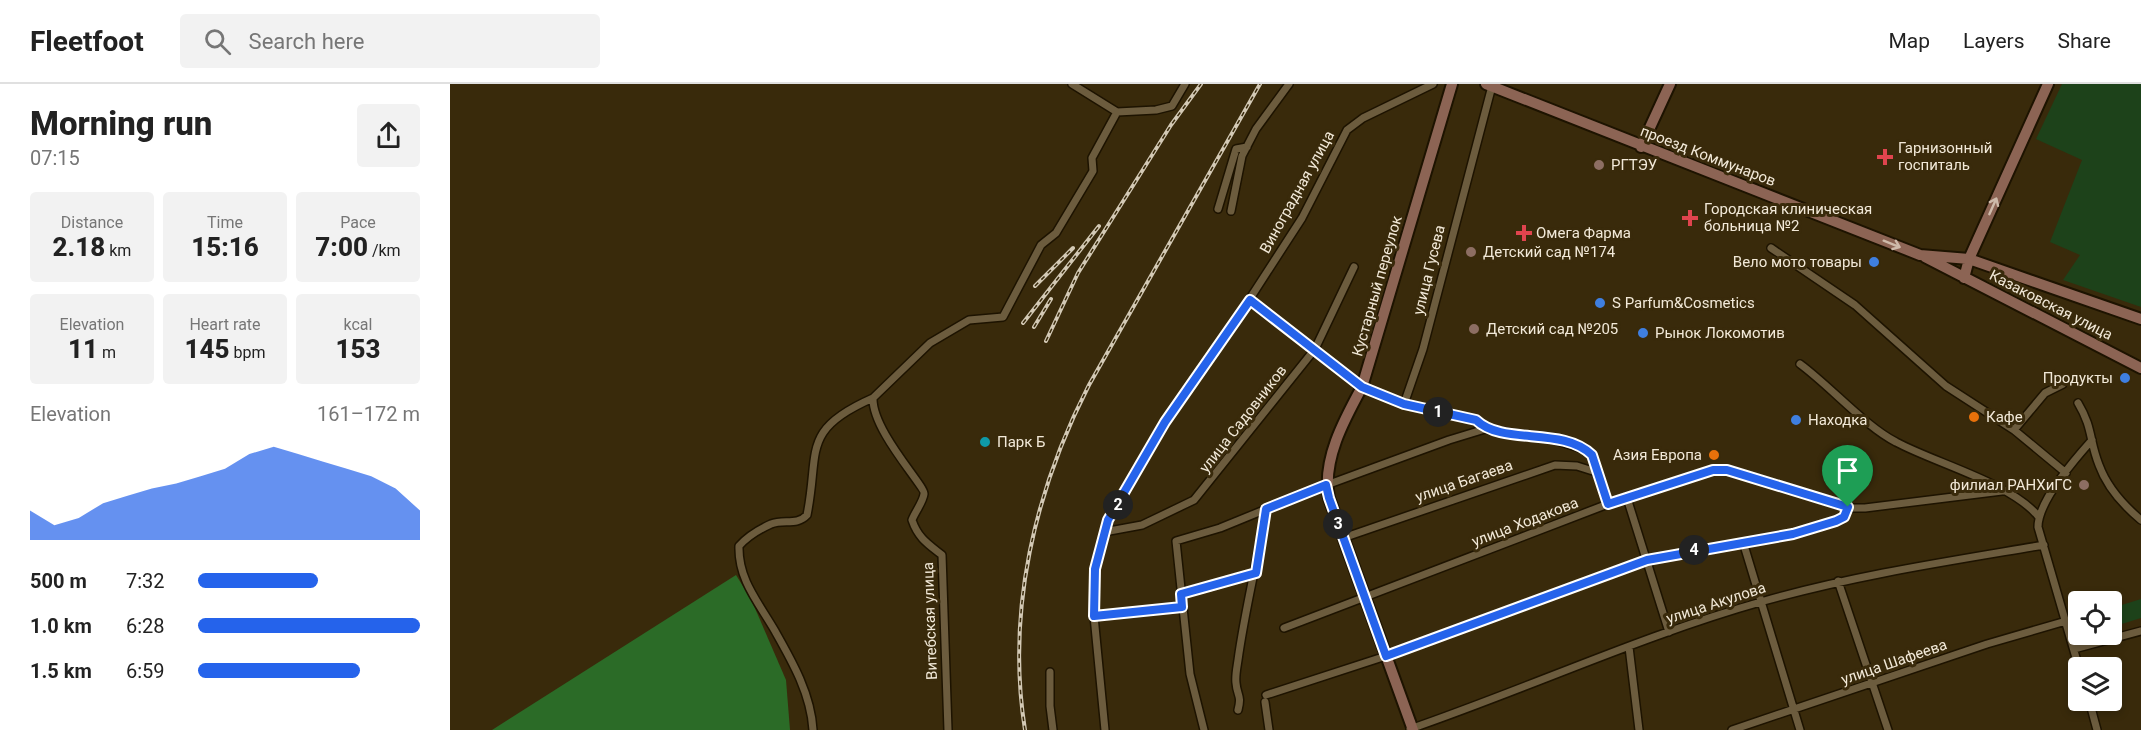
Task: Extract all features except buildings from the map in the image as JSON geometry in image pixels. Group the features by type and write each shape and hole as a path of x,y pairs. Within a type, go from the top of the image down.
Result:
{"street":[{"path":"1072,84 1117,112 1156,110 1172,106 1185,84"},
{"path":"1231,211 1242,156 1256,129 1289,84"},
{"name":"Виноградная улица","path":"1105,730 1094,616 1095,569 1108,520 1165,422 1250,300 1302,218 1347,130 1363,118 1433,84"},
{"name":"Кустарный переулок","path":"1326,485 1337,438 1362,387 1452,84"},
{"path":"1641,147 1670,84"},
{"path":"1964,278 1969,259 2048,84"},
{"name":"проезд Коммунаров","path":"1489,85 1641,147 1920,255 1964,278"},
{"name":"улица Гусева","path":"1404,404 1423,350 1489,85"},
{"path":"813,730 804,687 775,630 746,583 739,546 746,539 772,524 798,522 807,515 813,456 820,437 844,411 873,398 930,343 969,320 1003,317 1041,244 1056,232 1093,171 1092,158 1117,112"},
{"path":"1218,209 1236,149 1247,147"},
{"path":"1771,248 1855,305 1946,386 2014,430 2066,473"},
{"name":"проезд Коммунаров","path":"1920,255 1969,259 2141,319"},
{"name":"улица Садовников","path":"1104,532 1142,525 1194,500 1315,349 1354,267"},
{"name":"Казаковская улица","path":"1964,278 2141,368"},
{"path":"1250,300 1362,387 1404,404 1476,420 1485,429"},
{"path":"1800,364 1827,383 1894,442 1965,472 2022,500 2038,516"},
{"path":"2014,430 2045,393 2063,384"},
{"name":"Витебская улица","path":"873,398 875,415 882,431 899,460 923,488 924,495 912,520 917,532 924,542 942,555 948,730"},
{"path":"2078,403 2089,421 2099,465 2110,487 2141,520"},
{"path":"1204,730 1190,674 1176,541 1220,528 1326,485 1485,429 1548,438 1586,450 1592,455 1608,504"},
{"path":"2076,657 2038,527 2038,516 2066,473 2092,440"},
{"name":"улица Багаева","path":"1343,538 1555,465 1577,466 1596,472"},
{"name":"улица Ходакова","path":"1284,628 1608,504 1713,470 1727,470 1848,507 1865,508 2002,491"},
{"path":"1326,485 1411,730"},
{"path":"1627,498 1669,632"},
{"path":"1269,730 1265,698 1647,560 1793,534 1836,521 1844,517 1848,507"},
{"path":"1238,710 1241,695 1236,683 1236,672 1243,622 1256,573 1266,509"},
{"path":"1743,542 1800,730"},
{"name":"улица Акулова","path":"1411,730 1669,632 1762,602 1838,581 2044,545"},
{"path":"1181,594 1256,573"},
{"path":"1838,581 1888,730"},
{"path":"1094,616 1182,607"},
{"name":"улица Шафеева","path":"1732,730 1987,644 2066,621"},
{"path":"2074,649 2141,631"},
{"path":"1629,647 1639,730"},
{"path":"1050,672 1053,730"},
{"path":"2088,730 2097,729 2092,711"}],"green space":[{"path":"2062,84 2141,84 2141,307 2063,280 2080,255 2050,242 2082,160 2036,139"},
{"path":"736,575 751,599 786,680 790,730 492,730"},
{"path":"2141,599 2141,618 2122,624 2122,605"}],"railway":[{"path":"1046,341 1078,273 1171,125 1201,84"},
{"path":"1025,730 1020,685 1019,641 1023,596 1040,509 1054,466 1089,385 1260,84"},
{"path":"1023,323 1099,226"},
{"path":"1035,286 1073,248"},
{"path":"1034,327 1051,299"}],"place":[{"name":"Гарнизонный госпиталь","path":"1885,157"},
{"name":"РГТЭУ","path":"1599,165"},
{"name":"Городская клиническая больница №2","path":"1690,218"},
{"name":"Омега Фарма","path":"1524,233"},
{"name":"Детский сад №174","path":"1471,252"},
{"name":"Вело мото товары","path":"1874,262"},
{"name":"S Parfum&Cosmetics","path":"1600,303"},
{"name":"Детский сад №205","path":"1474,329"},
{"name":"Рынок Локомотив","path":"1643,333"},
{"name":"Продукты","path":"2125,378"},
{"name":"Кафе","path":"1974,417"},
{"name":"Находка","path":"1796,420"},
{"name":"Парк Б","path":"985,442"},
{"name":"Азия Европа","path":"1714,455"},
{"name":"филиал РАНХиГС","path":"2084,485"}],"route":[{"path":"1250,300 1362,387 1383,397 1419,408 1476,420 1485,429 1548,438 1586,450 1592,455 1608,504 1713,470 1727,470 1848,507 1844,517 1836,521 1793,534 1676,553 1647,560 1386,656 1326,485 1266,509 1256,573 1181,594 1182,607 1094,616 1095,569 1108,520 1165,422 1250,300"}]}
